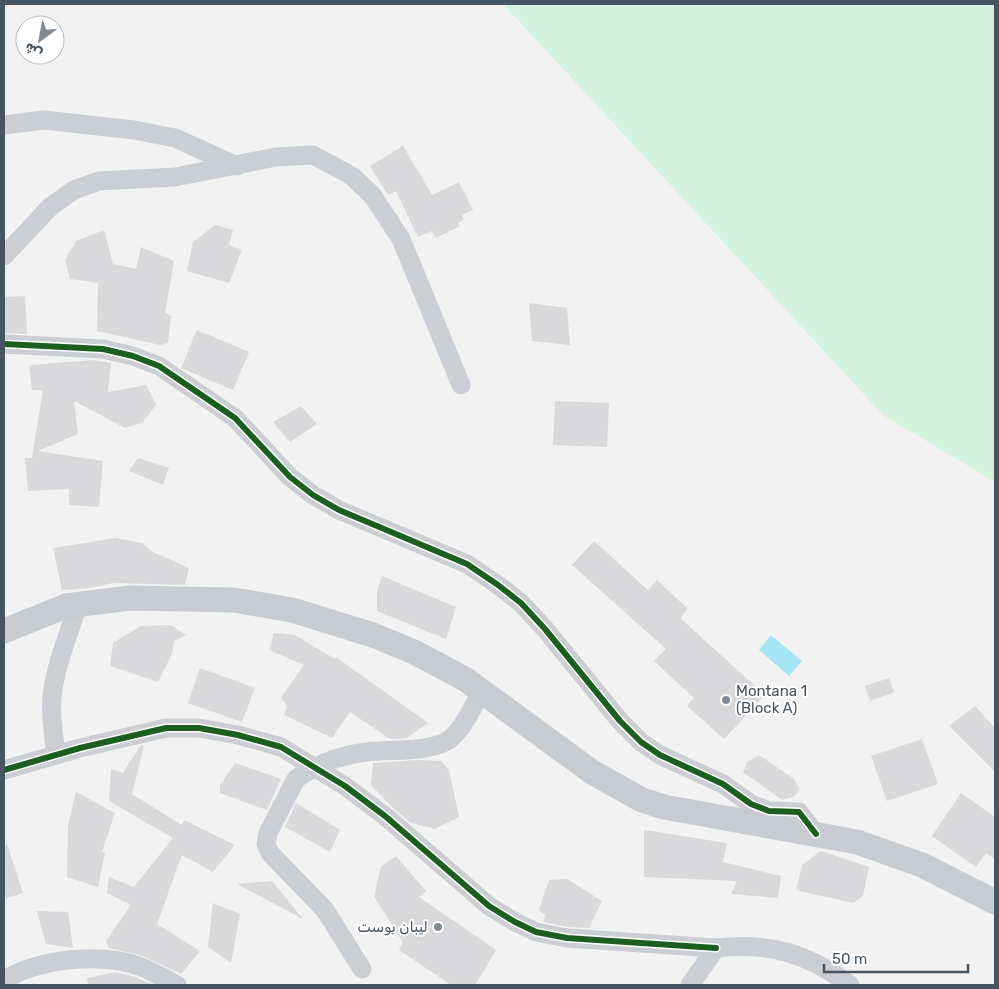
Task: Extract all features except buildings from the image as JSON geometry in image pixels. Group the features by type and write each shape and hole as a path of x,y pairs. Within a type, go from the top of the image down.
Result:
{"main road":[{"path":"4,631 66,606 130,598 234,600 292,610 414,652 465,679 592,772 642,800 664,807 857,842 922,865 995,902"}],"street":[{"path":"4,125 44,120 134,130 175,138 237,166"},
{"path":"4,256 50,207 85,185 99,181 175,177 276,157 313,155 352,176 372,195 401,239 461,385"},
{"path":"4,344 103,349 133,356 159,366 235,418 290,477 313,495 338,510 467,564 498,585 521,604 545,630 620,721 640,742 660,755 723,784 752,804 769,811 799,812 816,834"},
{"path":"56,755 52,699 54,680 59,659 67,642 78,604"},
{"path":"362,968 325,910 275,860 266,844 268,834 296,779 338,757 366,752 430,747 441,744 458,730 482,691"},
{"path":"4,770 166,728 199,728 238,735 281,746 345,786 385,816 489,906 536,932 567,938 716,948 740,946 772,948 806,959 850,985"},
{"path":"690,985 716,948"},
{"path":"4,980 31,968 66,959 106,960 137,966 177,985"}],"green space":[{"path":"503,4 995,4 995,482 883,415"}],"water":[{"path":"771,635 802,661 789,676 759,650"}],"cycle path":[{"path":"4,344 103,349 133,356 159,366 235,418 290,477 313,495 339,510 467,564 498,585 521,603 545,629 620,721 641,742 660,755 723,784 751,804 769,811 799,812 816,834"},
{"path":"4,770 80,748 166,728 199,728 238,735 281,747 345,786 385,816 489,906 536,932 567,938 716,948"}],"place":[{"name":"Montana 1 (Block A)","path":"726,700"},
{"name":"ليبان بوست","path":"438,927"}]}
